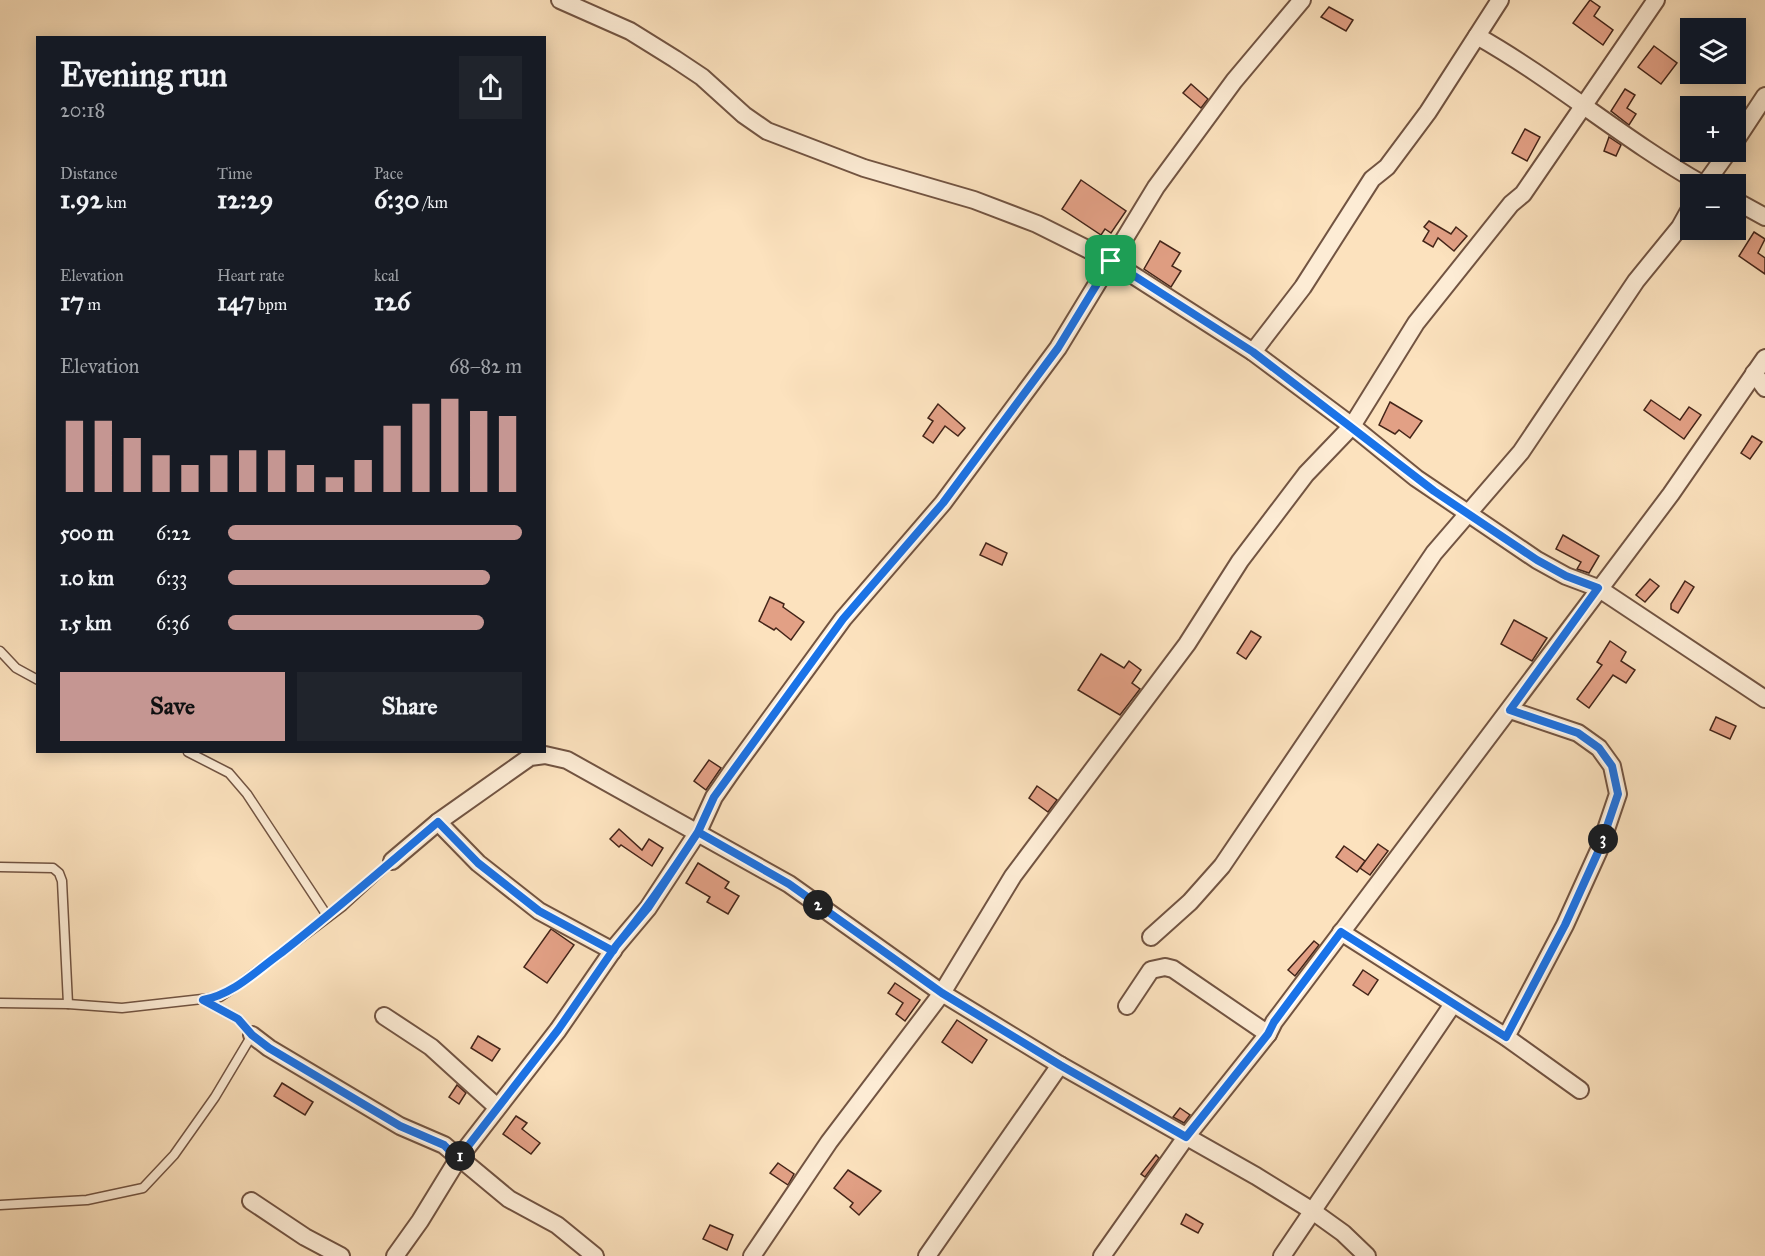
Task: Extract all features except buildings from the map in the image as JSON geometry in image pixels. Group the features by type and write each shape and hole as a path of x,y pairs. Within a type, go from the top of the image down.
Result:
{"street":[{"path":"560,0 630,31 675,59 702,77 744,116 767,131 864,168 974,201 1037,224 1111,261 1253,352 1352,426 1416,478 1537,560 1566,576 1598,588 1765,699"},
{"path":"395,1256 420,1221 458,1159 558,1030 613,951 648,908 698,832 714,797 732,771 843,619 950,494 1058,348 1156,187 1204,120 1302,0"},
{"path":"1253,352 1303,287 1372,179 1387,167 1428,112 1500,0"},
{"path":"752,1256 829,1142 942,993 1014,876 1187,644 1240,561 1306,474 1352,426 1416,323 1511,204 1522,195 1584,108 1656,0"},
{"path":"1477,36 1688,174"},
{"path":"1746,125 1765,96"},
{"path":"1746,207 1765,217"},
{"path":"1150,937 1190,902 1222,866 1434,553 1521,452 1636,281 1680,227"},
{"path":"1102,1256 1186,1137 1268,1034 1274,1022 1341,932 1677,485 1765,358"},
{"path":"1754,373 1765,388"},
{"path":"1506,1037 1565,925 1599,850 1618,794 1612,766 1599,748 1578,733 1510,710"},
{"path":"392,861 438,822 530,757 546,755 567,760 789,884 942,993 1060,1065 1311,1210 1343,1233 1367,1256"},
{"path":"438,822 478,863 539,911 613,951"},
{"path":"1341,932 1506,1037 1580,1090"},
{"path":"1127,1006 1151,970 1165,967 1173,969 1268,1034"},
{"path":"1282,1256 1298,1235 1311,1210 1363,1140 1453,1004"},
{"path":"384,1016 441,1055 497,1107"},
{"path":"252,1035 269,1048 400,1126 444,1145 458,1159 509,1199 557,1225 595,1256"},
{"path":"927,1256 1060,1065"},
{"path":"251,1201 305,1237 341,1256"}],"lane":[{"path":"0,651 16,668 36,679"},
{"path":"190,753 229,773 247,794 328,917"},
{"path":"0,1003 122,1008 220,997 328,917 392,861"},
{"path":"0,867 53,868 59,873 62,881 68,1004"},
{"path":"0,1205 87,1200 143,1188 174,1155 215,1097 252,1035 238,1019 203,1000"}],"route":[{"path":"1111,261 1058,348 943,503 843,619 714,797 698,832 648,908 616,946 589,986 558,1030 458,1159 444,1145 400,1126 326,1079 285,1058 252,1035 230,1013 203,1000 220,997 260,969 343,906 438,822 461,849 539,911 613,951 648,908 673,870 698,832 789,884 885,950 942,993 1127,1105 1186,1137 1268,1034 1274,1022 1341,932 1506,1037 1565,925 1599,850 1618,794 1617,779 1612,766 1599,748 1578,733 1510,710 1598,588 1566,576 1537,560 1434,491 1253,352 1111,261"}]}
